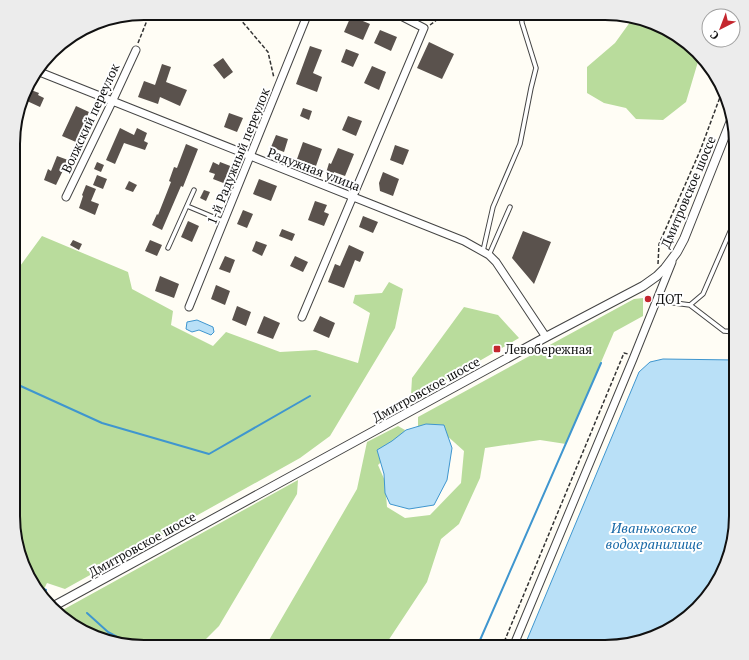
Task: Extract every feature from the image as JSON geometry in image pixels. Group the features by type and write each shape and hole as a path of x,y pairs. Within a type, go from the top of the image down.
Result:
{"street":[{"name":"1-й Радужный переулок","path":"189,307 305,20"},
{"path":"302,317 354,197 424,28 409,20"},
{"name":"Волжский переулок","path":"66,197 136,50"},
{"name":"Радужная улица","path":"42,73 464,241 486,253 496,262 546,337"},
{"name":"Дмитровское шоссе","path":"57,604 546,337 643,286 657,276 673,260 684,239 728,128"},
{"path":"517,640 673,260"}],"lane":[{"path":"486,253 493,207 520,144 536,68 522,20"},
{"path":"168,248 194,190"},
{"path":"187,206 223,221"},
{"path":"486,253 510,207"},
{"path":"690,305 703,294 729,234"},
{"path":"658,297 667,302 690,305 724,331 729,331"}],"path":[{"path":"136,50 147,20"},
{"path":"241,20 268,52 274,72 274,79"},
{"path":"424,28 437,20"},
{"path":"658,264 659,244 700,151 720,97"},
{"path":"505,640 624,353 635,355"}],"green space":[{"path":"630,22 660,33 687,51 698,62 686,102 663,120 636,119 626,108 604,103 587,93 587,67 615,43"},
{"path":"42,236 128,272 132,289 173,311 171,325 213,346 226,332 280,352 316,350 358,363 370,313 353,303 355,295 382,293 389,282 403,289 395,328 330,436 300,458 65,589 47,583 44,588 29,563 22,540 20,524 20,266"},
{"path":"643,298 643,316 614,332 566,444 540,440 485,448 480,478 459,524 441,539 427,582 389,640 269,640 357,489 367,442 398,426 405,430 398,446 378,465 385,481 387,507 405,518 430,515 461,483 464,451 435,425 418,428 418,417 634,299"},
{"path":"464,307 498,315 519,338 419,396 411,395 412,378"},
{"path":"298,480 297,494 219,626 205,640 144,640 120,638 97,631 82,623 63,610"}],"water":[{"path":"197,320 213,327 214,332 211,335 199,330 192,332 186,329 187,322"},
{"name":"Иваньковское водохранилище","path":"663,359 729,360 729,516 727,540 720,563 712,578 698,598 687,609 667,623 652,631 637,636 613,640 527,640 639,372 650,362"},
{"path":"426,424 444,425 452,448 447,480 434,505 409,509 390,504 385,493 384,474 377,450 406,430"}],"building":[{"path":"349,20 360,20 370,24 363,40 344,32"},
{"path":"380,30 397,37 391,51 374,43"},
{"path":"429,42 454,54 442,79 417,68"},
{"path":"310,46 322,50 313,73 322,77 317,92 296,84"},
{"path":"346,49 359,54 353,67 341,62"},
{"path":"223,58 233,72 224,79 213,65"},
{"path":"162,64 171,67 166,82 187,90 180,106 160,97 158,104 138,97 144,81 155,85"},
{"path":"372,66 386,72 379,90 364,83"},
{"path":"32,91 39,93 38,95 44,98 40,107 28,101"},
{"path":"76,106 89,112 76,142 62,136"},
{"path":"303,108 312,111 309,120 300,116"},
{"path":"229,113 243,118 237,132 224,127"},
{"path":"348,116 362,121 356,136 342,130"},
{"path":"120,128 134,135 137,128 147,133 144,141 148,143 145,150 124,143 115,164 106,160"},
{"path":"276,135 288,139 284,152 271,147"},
{"path":"303,142 322,149 316,166 297,159"},
{"path":"186,144 198,149 183,187 181,186 162,230 152,225 157,214 158,215 171,182 169,181 174,167 177,168"},
{"path":"395,145 409,150 403,165 390,160"},
{"path":"338,148 354,154 345,176 334,172 333,176 326,173 329,163 331,164"},
{"path":"57,156 68,160 56,185 44,180 48,169 51,171"},
{"path":"97,162 104,165 101,172 94,169"},
{"path":"213,162 219,165 220,162 233,167 226,184 213,179 215,174 209,172"},
{"path":"383,172 399,179 393,196 380,191 379,183"},
{"path":"97,175 107,179 103,189 93,185"},
{"path":"259,179 277,186 271,201 253,194"},
{"path":"129,181 137,185 133,192 125,189"},
{"path":"86,185 96,189 91,201 99,204 95,215 79,208"},
{"path":"204,190 210,192 206,201 200,198"},
{"path":"315,201 327,205 324,212 329,214 324,226 308,220"},
{"path":"243,210 253,214 247,228 237,224"},
{"path":"363,216 378,222 373,233 359,227"},
{"path":"188,221 199,226 192,242 181,237"},
{"path":"282,229 295,234 292,241 279,236"},
{"path":"523,231 551,242 534,284 512,258"},
{"path":"73,240 82,244 79,250 70,245"},
{"path":"150,240 162,245 157,256 145,251"},
{"path":"256,241 267,245 262,256 252,251"},
{"path":"349,245 364,252 360,262 355,260 344,288 328,282 335,264 340,266"},
{"path":"225,256 235,260 230,273 219,269"},
{"path":"295,256 308,262 303,272 290,266"},
{"path":"160,276 179,284 174,298 155,291"},
{"path":"216,285 230,291 225,305 211,299"},
{"path":"237,306 251,312 246,326 232,320"},
{"path":"264,316 280,323 273,339 257,333"},
{"path":"320,316 335,323 329,338 313,331"}],"waterway":[{"path":"480,640 601,363"},
{"path":"20,386 102,423 209,454 310,396"},
{"path":"87,613 108,632 118,638"}],"place":[{"name":"ДОТ","path":"648,299"},
{"name":"Левобережная","path":"497,349"}]}
